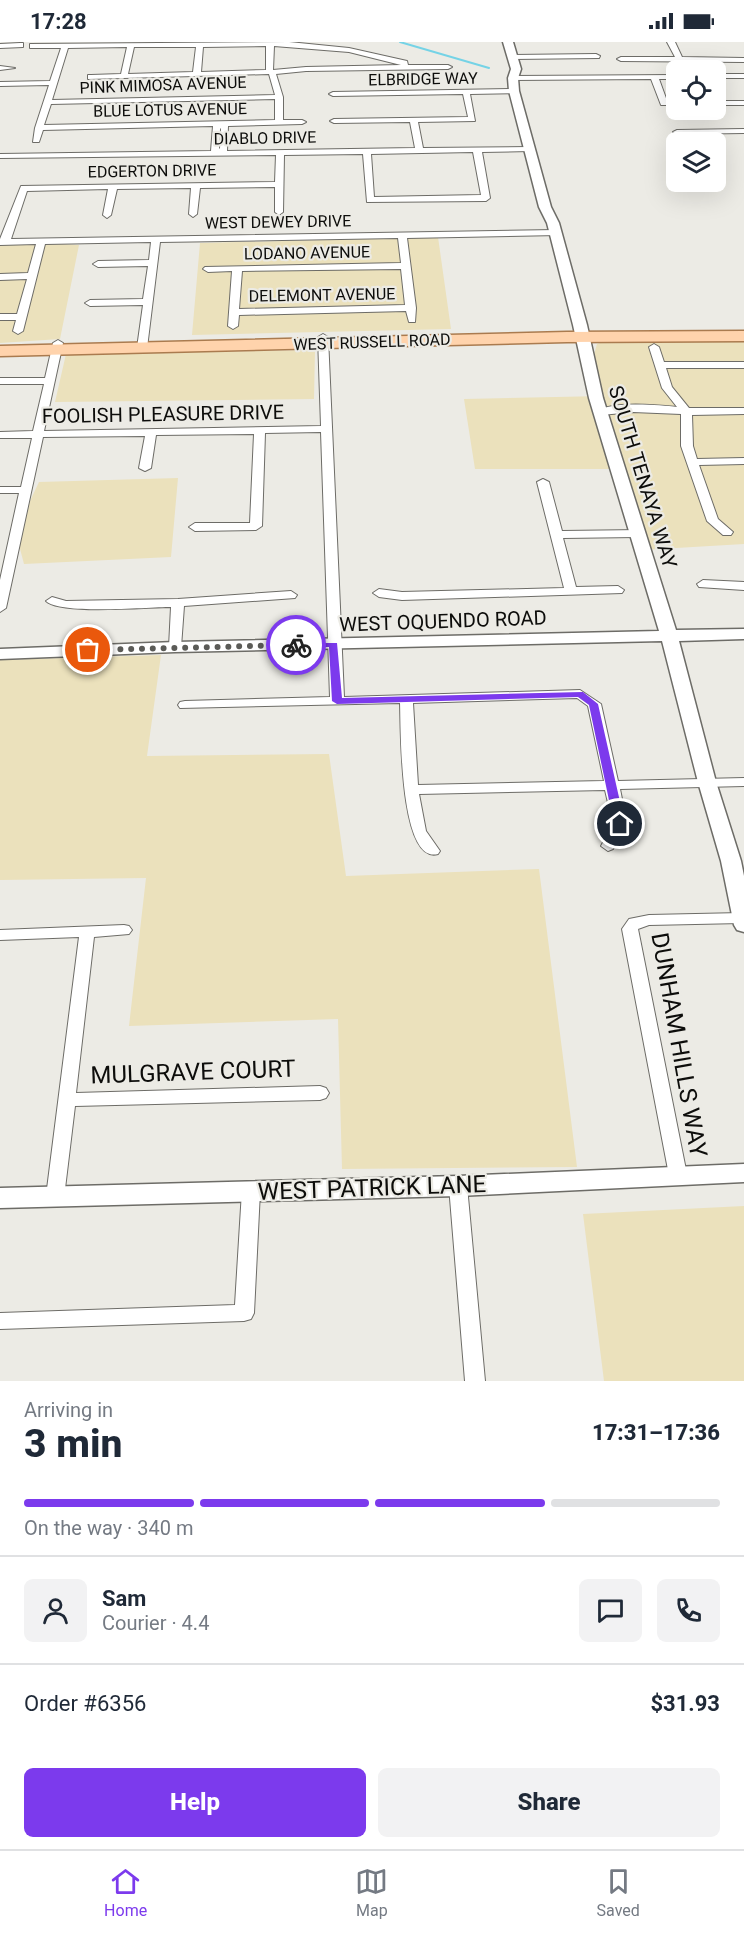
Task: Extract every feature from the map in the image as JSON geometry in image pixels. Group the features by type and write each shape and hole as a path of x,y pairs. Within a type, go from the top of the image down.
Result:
{"main road":[{"name":"WEST RUSSELL ROAD","path":"0,345 57,346 744,330"},
{"name":"WEST RUSSELL ROAD","path":"582,334 744,336"},
{"name":"WEST RUSSELL ROAD","path":"0,351 57,346"}],"street":[{"name":"SOUTH TENAYA WAY","path":"508,42 516,69 513,78 514,91 545,207 556,233 601,412 669,636 707,782 731,861 743,921"},
{"path":"621,59 680,60 671,42"},
{"path":"270,44 269,69 274,75 279,97 279,123"},
{"path":"0,46 20,45"},
{"path":"124,76 131,45"},
{"path":"197,74 200,45"},
{"path":"33,46 311,45 362,52 396,60 404,63 405,68"},
{"path":"36,140 47,102 49,83 65,46"},
{"path":"513,57 596,56"},
{"path":"726,60 744,60"},
{"path":"91,77 306,69 448,67"},
{"path":"0,68 11,68"},
{"path":"513,78 666,76"},
{"path":"726,76 744,76"},
{"path":"654,77 664,103 666,103"},
{"path":"0,84 49,83"},
{"name":"ELBRIDGE WAY","path":"333,93 514,91"},
{"path":"334,121 472,119 466,92"},
{"name":"PINK MIMOSA AVENUE","path":"47,102 279,97"},
{"path":"726,103 744,103"},
{"path":"414,120 419,150"},
{"name":"BLUE LOTUS AVENUE","path":"39,128 302,122"},
{"path":"219,153 214,149 216,128 220,125"},
{"path":"677,132 744,131"},
{"path":"367,151 370,200 486,198 477,149"},
{"name":"DIABLO DRIVE","path":"0,156 530,149"},
{"path":"279,212 280,152"},
{"name":"EDGERTON DRIVE","path":"3,242 24,188 280,184"},
{"path":"193,214 196,185"},
{"path":"107,215 113,187"},
{"name":"WEST DEWEY DRIVE","path":"3,242 556,233"},
{"path":"402,235 412,320"},
{"path":"142,344 156,239"},
{"path":"18,331 41,242"},
{"path":"98,264 153,263"},
{"name":"LODANO AVENUE","path":"208,269 406,266"},
{"path":"233,326 237,269"},
{"path":"0,277 32,276"},
{"path":"90,303 148,302"},
{"name":"DELEMONT AVENUE","path":"233,312 411,308"},
{"path":"0,318 22,317"},
{"path":"323,340 337,701"},
{"path":"0,608 57,346"},
{"path":"654,347 667,388 686,411 688,420 686,440 713,521 727,532"},
{"path":"660,365 744,365"},
{"path":"0,381 51,381"},
{"path":"601,412 623,415 677,415 686,411 744,411"},
{"name":"FOOLISH PLEASURE DRIVE","path":"0,435 327,429"},
{"path":"195,528 256,526 260,431"},
{"path":"145,468 152,433"},
{"path":"693,462 744,461"},
{"path":"543,482 571,591"},
{"path":"0,490 26,490"},
{"path":"556,535 638,533"},
{"path":"703,584 744,586"},
{"path":"379,593 402,596 618,591"},
{"path":"52,601 65,605 178,603 291,594"},
{"path":"175,647 178,603"},
{"name":"WEST OQUENDO ROAD","path":"0,654 175,647 744,634"},
{"path":"185,705 580,694 594,704 609,785 620,824 608,846"},
{"path":"406,699 411,790 419,832 433,851"},
{"path":"411,790 744,782"},
{"name":"DUNHAM HILLS WAY","path":"678,1175 630,929 634,923 650,920 743,921"},
{"path":"0,935 124,930"},
{"path":"55,1197 87,933"},
{"name":"MULGRAVE COURT","path":"67,1100 320,1093"},
{"name":"WEST PATRICK LANE","path":"0,1198 458,1186 744,1173"},
{"path":"458,1186 476,1381"},
{"path":"0,1321 244,1313 251,1191"}],"sand":[{"path":"438,237 451,329 192,335 200,243"},
{"path":"0,244 79,245 60,339 0,343"},
{"path":"744,336 744,544 642,550 618,469 475,469 464,399 603,396 593,358 597,344 612,339"},
{"path":"315,350 314,399 55,402 66,354"},
{"path":"178,478 171,557 24,564 19,545 30,501 39,482"},
{"path":"161,655 147,756 329,754 346,876 539,869 577,1167 342,1169 338,1019 129,1026 146,878 0,880 0,660"},
{"path":"744,1206 744,1381 604,1381 583,1214"}],"waterway":[{"path":"400,42 489,68"}],"way so far":[{"path":"88,650 296,645"}],"route":[{"path":"296,645 334,645 337,701 580,694 594,704 609,785 620,824"}]}
